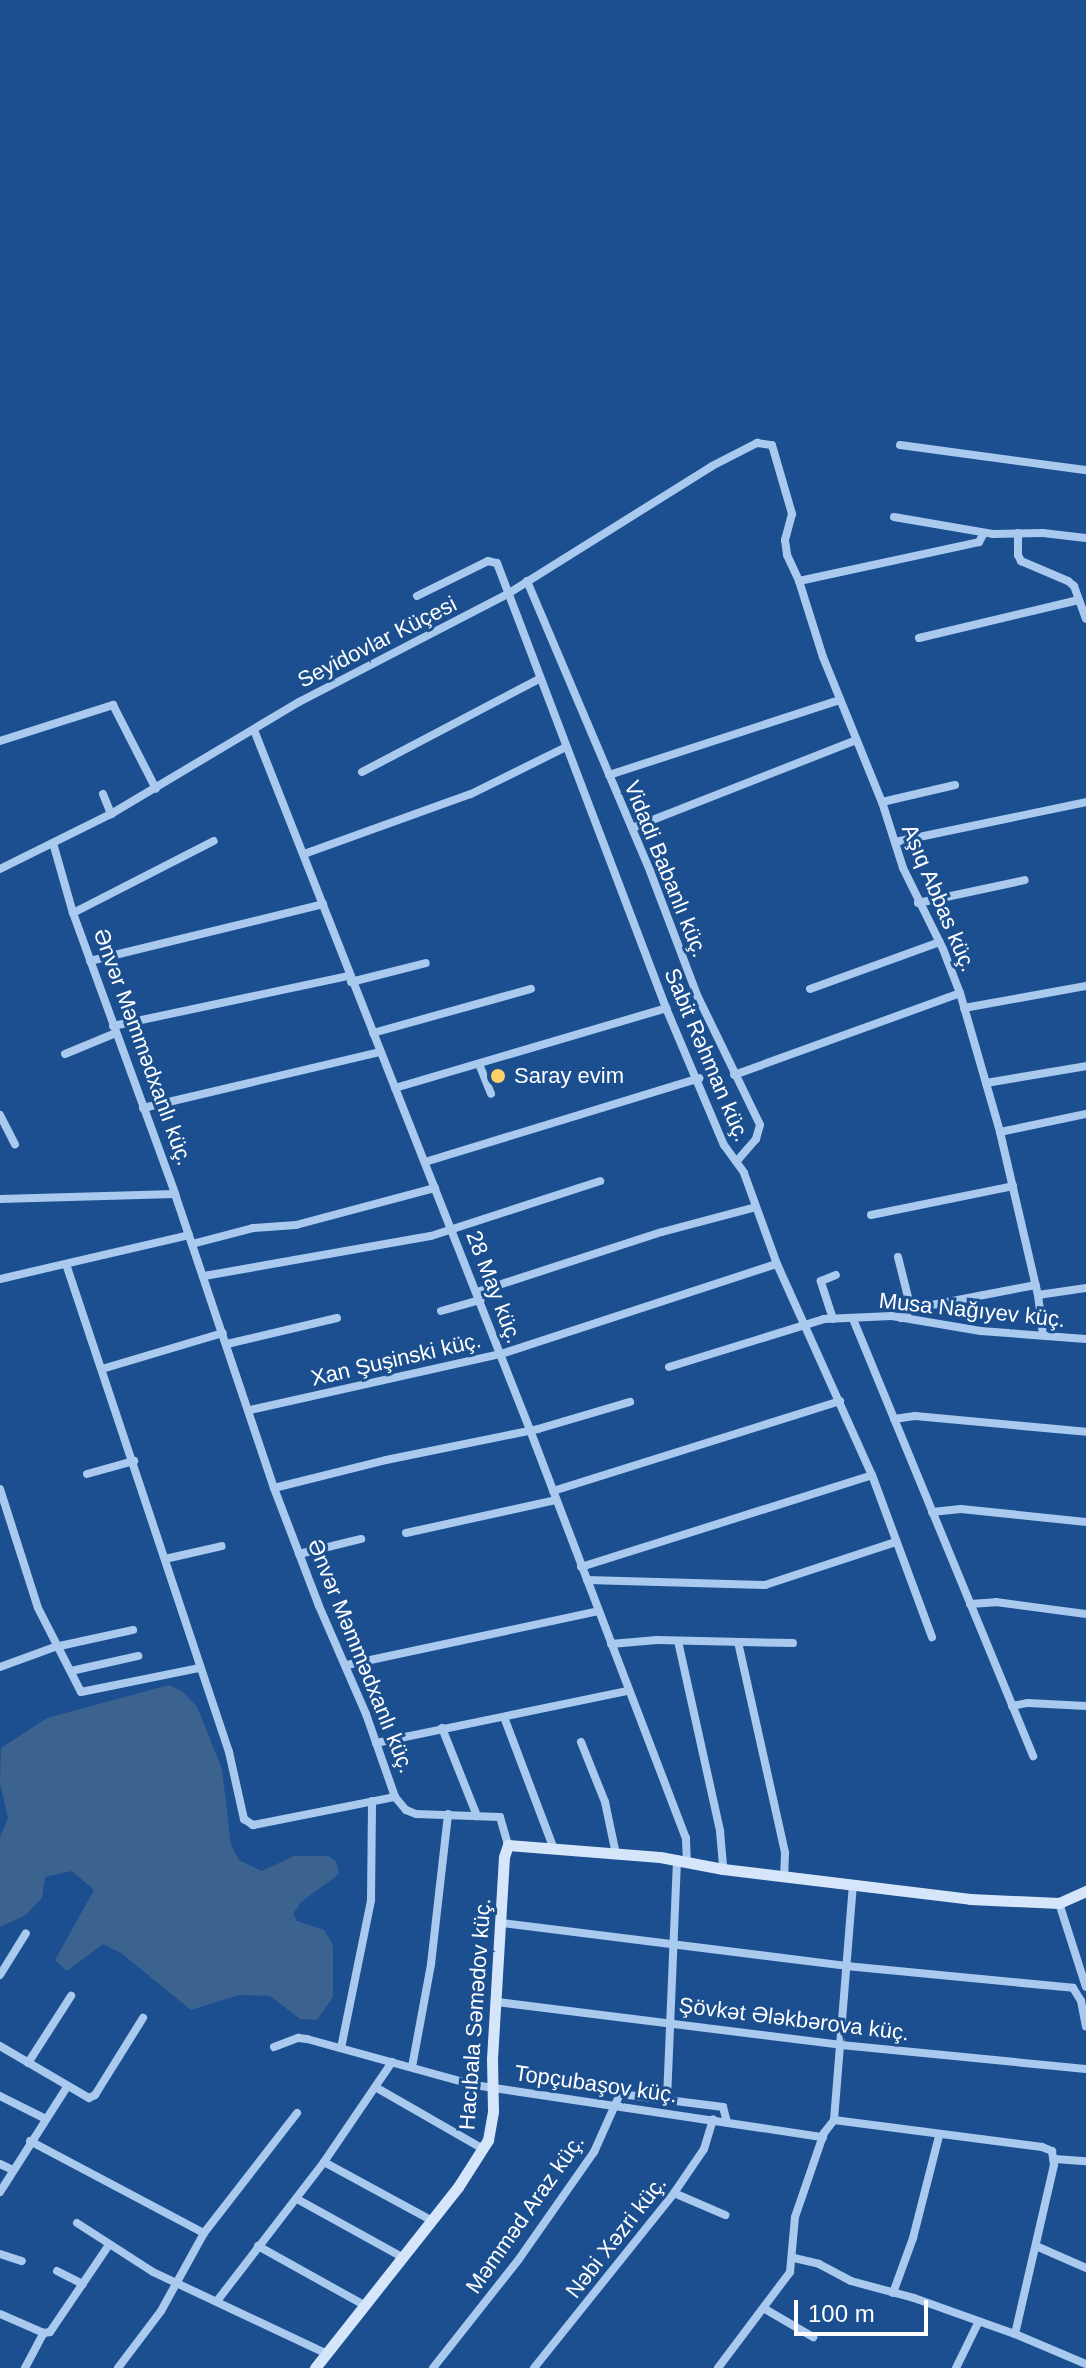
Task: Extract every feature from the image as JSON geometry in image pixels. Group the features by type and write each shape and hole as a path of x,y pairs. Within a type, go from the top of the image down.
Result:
{"street":[{"name":"Seyidovlar Küçesi","path":"0,869 111,814 299,702 509,593 712,466 744,448 766,442"},
{"name":"Aşıq Abbas küç.","path":"766,442 776,451 792,514 785,548 918,903 940,942 960,993 1000,1132 1036,1285 1043,1335"},
{"path":"900,445 1086,470"},
{"path":"894,517 984,533 1086,538"},
{"path":"799,581 979,542 984,533"},
{"path":"1018,533 1021,561 1068,581 1086,619"},
{"name":"Sabit Rəhman küç.","path":"417,596 493,560 509,593 666,1008 699,1078 724,1145 744,1173 777,1264 806,1322 872,1475 932,1637"},
{"name":"Vidadi Babanlı küç.","path":"527,581 632,828 697,995 760,1125 756,1139 736,1162"},
{"path":"919,638 1079,600"},
{"path":"362,772 539,679"},
{"path":"609,775 840,700"},
{"path":"0,741 113,705 156,789"},
{"name":"28 May küç.","path":"254,730 350,979 479,1296 686,1838 672,1945 667,2099"},
{"path":"632,828 856,740"},
{"path":"304,854 481,790 566,747"},
{"path":"882,802 955,785"},
{"path":"103,794 111,814"},
{"path":"895,842 1086,802"},
{"path":"73,913 214,841"},
{"name":"Ənvər Məmmədxanlı küç.","path":"53,843 73,913 204,1276 274,1488 347,1665 395,1797 406,1810 416,1814 503,1819 508,1845"},
{"path":"918,903 1025,880"},
{"path":"90,961 323,904"},
{"path":"810,989 940,942"},
{"path":"65,1054 115,1029 426,963"},
{"path":"964,1008 1086,986"},
{"path":"373,1033 531,989"},
{"path":"734,1075 960,993"},
{"path":"395,1088 666,1008"},
{"path":"143,1108 380,1052"},
{"path":"479,1064 491,1094"},
{"path":"986,1083 1086,1066"},
{"path":"425,1162 699,1078"},
{"path":"1000,1132 1086,1114"},
{"path":"1,1119 15,1144"},
{"path":"204,1276 402,1242 600,1181"},
{"path":"871,1215 1013,1186"},
{"path":"0,1279 253,1228 296,1225 435,1188"},
{"path":"0,1199 175,1194"},
{"path":"441,1311 662,1232 756,1207"},
{"path":"898,1257 911,1309"},
{"path":"66,1264 229,1752 247,1824 395,1797"},
{"name":"Xan Şuşinski küç.","path":"250,1410 501,1354 777,1264"},
{"path":"833,1319 821,1281 836,1275"},
{"path":"901,1318 911,1309 1036,1285"},
{"path":"1038,1295 1086,1288"},
{"path":"227,1344 337,1318"},
{"name":"Musa Nağıyev küç.","path":"669,1367 806,1322 833,1319 901,1318 966,1329 1086,1339"},
{"path":"853,1319 1033,1756"},
{"path":"102,1369 223,1333"},
{"path":"406,1533 555,1496 840,1401"},
{"path":"274,1488 386,1460 530,1430 630,1402"},
{"path":"894,1419 915,1416 1086,1432"},
{"path":"87,1474 134,1461"},
{"path":"581,1567 872,1475"},
{"path":"0,1489 38,1608 55,1647 84,1693 199,1668"},
{"path":"932,1512 961,1509 1086,1522"},
{"path":"299,1554 361,1539"},
{"path":"587,1580 765,1585 896,1542"},
{"path":"165,1559 222,1546"},
{"path":"970,1604 996,1602 1086,1614"},
{"path":"347,1665 598,1611"},
{"path":"0,1667 55,1647 133,1630"},
{"path":"611,1644 678,1641 793,1643"},
{"path":"678,1641 720,1831 723,1869"},
{"path":"738,1642 785,1853 784,1877"},
{"path":"71,1671 138,1656"},
{"path":"376,1743 628,1691"},
{"path":"1012,1706 1028,1703 1086,1706"},
{"path":"504,1717 553,1847"},
{"path":"442,1728 477,1816"},
{"path":"581,1742 605,1802 616,1854"},
{"path":"341,2048 371,1900 372,1801"},
{"path":"412,2067 431,1964 448,1814"},
{"path":"508,1845 682,1860 723,1869 955,1897 1059,1903 1085,1894"},
{"name":"Hacıbala Səmədov küç.","path":"315,2368 483,2149 492,2123 504,1857 508,1845"},
{"path":"718,2368 790,2272 794,2258 793,2226 823,2137 834,2120 853,1885"},
{"path":"1059,1903 1086,1987"},
{"path":"502,1923 846,1966 1073,1988 1081,2001 1086,2027"},
{"path":"0,1975 26,1933"},
{"path":"28,2063 71,1996"},
{"name":"Şövkət Ələkbərova küç.","path":"497,2002 841,2045 1086,2069"},
{"path":"0,2046 83,2097 95,2095 143,2018"},
{"name":"Topçubaşov küç.","path":"274,2047 298,2038 492,2088 823,2137"},
{"path":"217,2301 297,2199 377,2088 392,2062"},
{"path":"0,2192 67,2087"},
{"path":"377,2088 483,2149"},
{"path":"615,2104 620,2094 624,2093 723,2107 727,2122"},
{"path":"0,2096 46,2119"},
{"name":"Məmməd Araz küç.","path":"433,2368 594,2152 615,2104"},
{"path":"118,2368 149,2328 204,2233 297,2113"},
{"name":"Nəbi Xəzri küç.","path":"534,2368 674,2193 704,2149 713,2119"},
{"path":"834,2120 1042,2147 1052,2151 1055,2159 1015,2334"},
{"path":"893,2293 918,2223 939,2136"},
{"path":"30,2141 204,2233"},
{"path":"1055,2159 1086,2161"},
{"path":"324,2162 431,2220"},
{"path":"0,2164 13,2170"},
{"path":"674,2193 725,2215"},
{"path":"297,2199 402,2257"},
{"path":"77,2223 109,2245 176,2282 325,2353"},
{"path":"25,2368 44,2333 54,2329 109,2245"},
{"path":"258,2246 364,2305"},
{"path":"1036,2246 1086,2268"},
{"path":"0,2254 22,2261"},
{"path":"794,2258 819,2264 851,2281 1015,2334 1086,2364"},
{"path":"57,2271 83,2284"},
{"path":"765,2309 813,2337"},
{"path":"0,2314 44,2333"},
{"path":"956,2368 979,2321"}],"water":[{"path":"169,1685 183,1692 197,1707 222,1769 231,1845 239,1860 262,1871 294,1856 328,1856 336,1861 339,1874 301,1902 293,1914 297,1921 324,1930 333,1945 333,1997 317,2020 300,2019 270,1996 239,1995 191,2010 121,1953 103,1944 67,1971 55,1960 94,1890 72,1871 45,1877 42,1898 26,1915 0,1927 0,1837 8,1818 0,1783 1,1748 47,1718"}],"place":[{"name":"Saray evim","path":"498,1076"}]}
